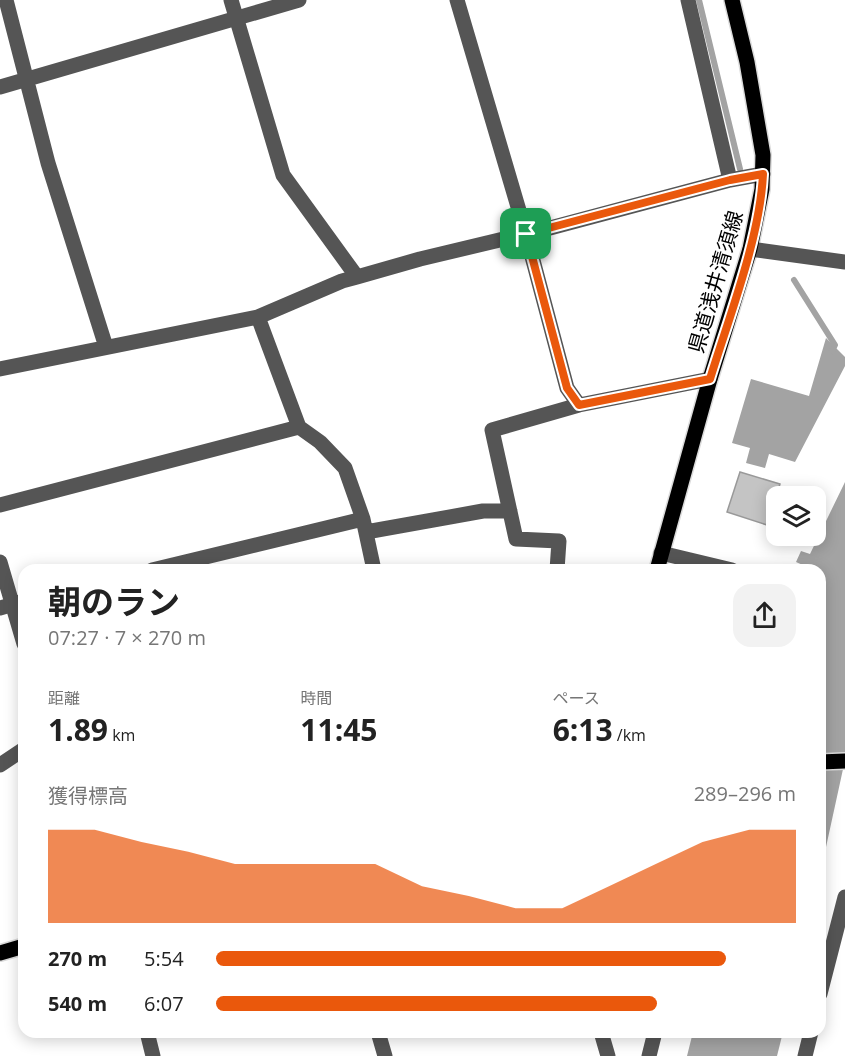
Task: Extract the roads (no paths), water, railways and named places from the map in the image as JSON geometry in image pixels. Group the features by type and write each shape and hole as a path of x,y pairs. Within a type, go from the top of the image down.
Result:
{"main road":[{"name":"県道浅井清須線","path":"658,564 710,379 750,249 762,189 763,155 747,62 732,0"},
{"path":"826,762 845,761"},
{"path":"0,953 18,948"}],"street":[{"path":"6,0 48,163 106,347"},
{"path":"231,0 282,175 357,277"},
{"path":"0,87 299,0"},
{"path":"458,0 526,234 567,388 579,405"},
{"path":"688,0 730,180"},
{"path":"0,369 258,317 342,281 730,180 763,174"},
{"path":"750,249 845,262"},
{"path":"258,317 299,427 320,442 345,468 364,526 373,564"},
{"path":"557,564 559,541 516,538 492,430 579,405 710,379"},
{"path":"0,505 299,427"},
{"path":"181,564 364,526 483,511 510,511"},
{"path":"661,553 707,564"},
{"path":"0,562 18,624"},
{"path":"0,765 18,753"},
{"path":"826,971 845,897"},
{"path":"148,1038 153,1056"},
{"path":"380,1038 385,1056"},
{"path":"603,1038 608,1056"},
{"path":"649,1056 654,1038"},
{"path":"805,1056 810,1038"}],"waterway":[{"path":"699,0 740,169"},
{"path":"794,280 835,345 832,351"}]}
